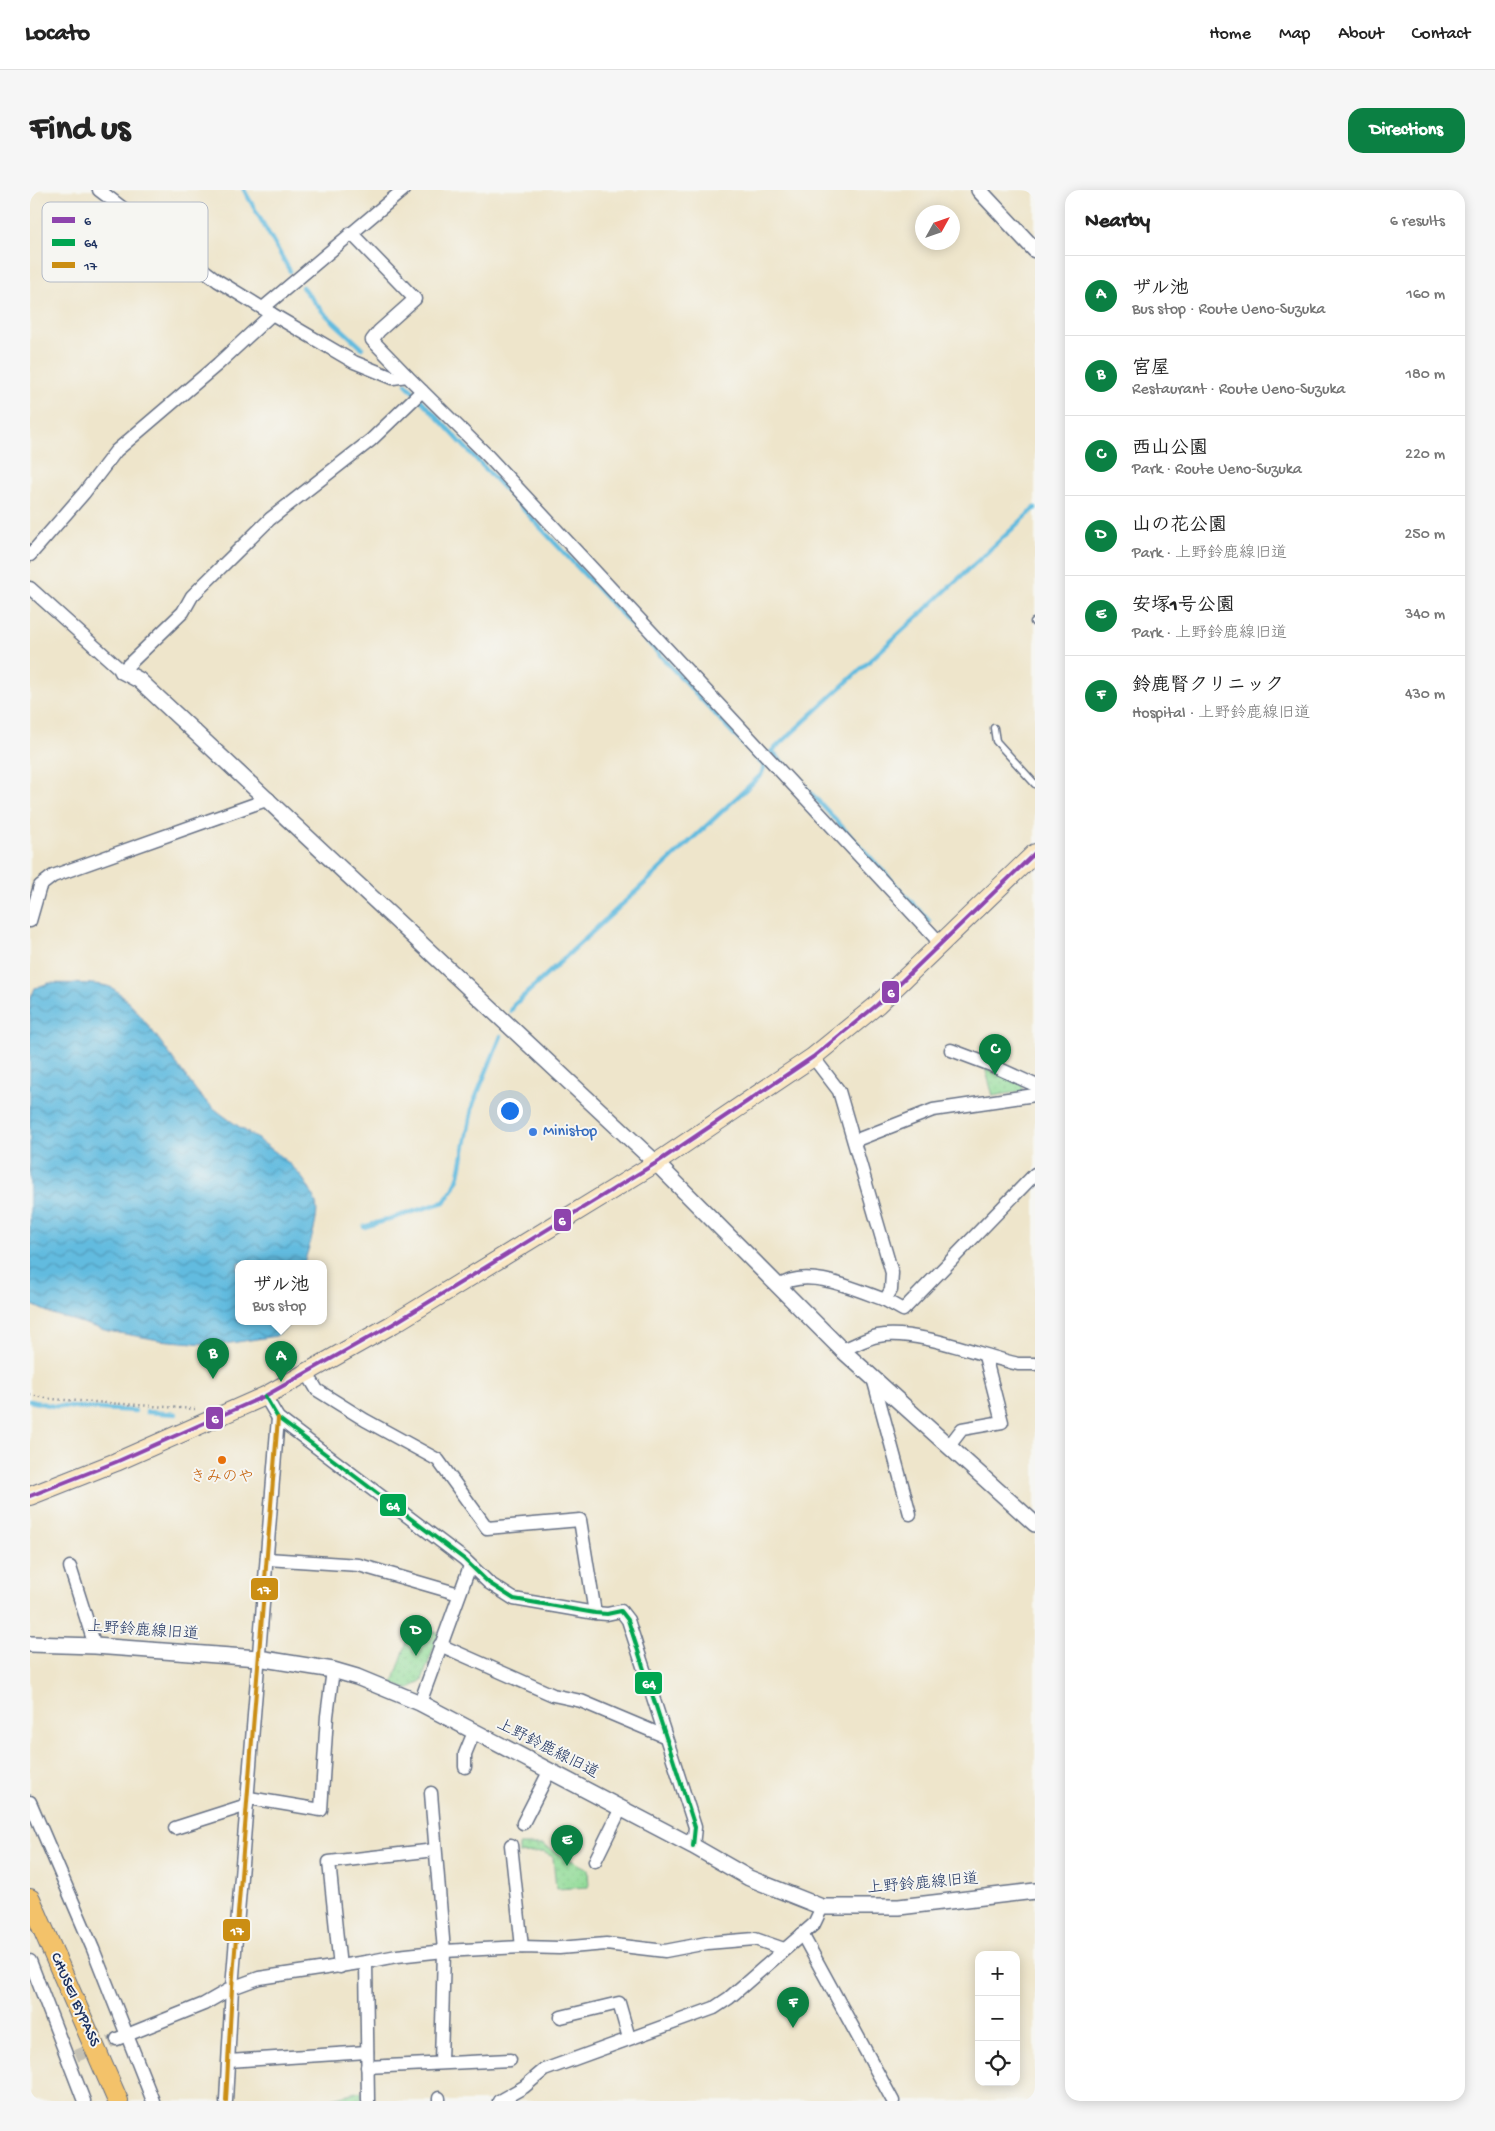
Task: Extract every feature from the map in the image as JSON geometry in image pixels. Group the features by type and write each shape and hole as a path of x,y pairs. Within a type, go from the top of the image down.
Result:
{"highway":[{"name":"CHUSEI BYPASS","path":"30,1899 118,2101"}],"main road":[{"path":"30,1496 116,1462 265,1396 393,1324 656,1163 813,1057 877,1004 1035,853"}],"street":[{"path":"99,190 115,202"},
{"path":"30,554 84,493 116,451 218,364 268,311 351,234 403,190"},
{"path":"979,190 1035,250"},
{"path":"351,234 415,299 379,331 372,340 493,462 941,944"},
{"path":"208,273 354,362 394,378 407,376"},
{"path":"122,671 183,612 192,596 270,519 364,445 422,392"},
{"path":"30,588 122,671 139,680 268,799 656,1163 842,1350 1035,1524"},
{"path":"31,917 40,886 53,876 268,799"},
{"path":"30,894 31,917"},
{"path":"950,1050 992,1065 1035,1085"},
{"path":"813,1057 839,1091 854,1141 892,1273 891,1290 885,1300"},
{"path":"854,1141 933,1110 1035,1095"},
{"path":"778,1287 786,1281 797,1278 834,1283 885,1300 903,1310 1035,1174"},
{"path":"842,1350 877,1336 891,1335 917,1338 1018,1364 1035,1364"},
{"path":"948,1446 962,1429 1002,1422 985,1356"},
{"path":"307,1373 317,1390 405,1443 438,1460 487,1528 580,1520 595,1613"},
{"path":"873,1378 910,1514"},
{"path":"265,1396 278,1418 329,1455 489,1583 514,1599 595,1613 621,1612 628,1620 664,1736 696,1827 693,1846"},
{"path":"226,2101 232,1988 278,1418"},
{"path":"267,1559 359,1565 459,1594"},
{"path":"420,1703 470,1566"},
{"path":"70,1567 95,1646"},
{"name":"上野鈴鹿線旧道","path":"30,1644 95,1646 258,1658 333,1670 357,1676 420,1703 693,1846 749,1878 822,1907 900,1907 1035,1891"},
{"path":"440,1645 554,1695 581,1702 664,1736"},
{"path":"175,1828 248,1802 321,1810 327,1716 333,1670"},
{"path":"465,1767 465,1754 474,1732"},
{"path":"523,1823 550,1770"},
{"path":"431,1793 444,1951 441,2062"},
{"path":"30,1802 122,2037 153,2101"},
{"path":"594,1861 621,1808"},
{"path":"511,1844 522,1947"},
{"path":"340,1968 329,1862 435,1850"},
{"path":"500,2101 524,2087 544,2070 714,2008 729,1998 814,1924 822,1907"},
{"path":"802,1934 893,2101"},
{"path":"122,2037 204,2004 232,1988 259,1978 340,1968 398,1956 444,1951 522,1947 559,1948 606,1944 665,1951 708,1942 755,1939 784,1949"},
{"path":"366,1962 368,2101"},
{"path":"31,1966 72,2058 84,2101"},
{"path":"561,2017 619,2003 629,2038"},
{"path":"229,2061 367,2052"},
{"path":"367,2068 441,2062 510,2060"}],"lane":[{"path":"994,728 996,741 1035,784"}],"path":[{"path":"30,1395 51,1399 199,1410"}],"green space":[{"path":"985,1068 1022,1083 1023,1091 993,1096"},
{"path":"412,1627 439,1633 422,1680 408,1690 393,1683"},
{"path":"519,1845 543,1845 588,1869 589,1887 556,1889 553,1857 543,1852 519,1854"},
{"path":"361,2091 362,2100 321,2101"}],"water":[{"path":"49,983 97,984 110,987 119,993 156,1035 199,1094 213,1108 281,1156 308,1186 317,1209 313,1233 305,1260 235,1260 235,1325 288,1325 276,1336 218,1345 159,1340 108,1331 52,1314 30,1304 30,1000 35,988"}],"waterway":[{"path":"244,190 290,271"},
{"path":"302,287 324,313 362,348"},
{"path":"406,384 760,762"},
{"path":"771,752 1035,508"},
{"path":"772,751 929,921"},
{"path":"511,1011 514,1005 761,775 764,767 761,761"},
{"path":"364,1227 444,1202 454,1188 459,1175 473,1104 501,1036"},
{"path":"30,1401 53,1406 135,1411"},
{"path":"147,1412 176,1414"}],"tunnel":[{"path":"76,2056 117,2039"}],"transit line":[{"name":"6","path":"30,1496 116,1462 265,1396 393,1324 656,1163 813,1057 877,1005 1035,853"},
{"name":"64","path":"265,1396 278,1418 464,1559 489,1583 514,1599 595,1613 607,1614 621,1611 628,1620 695,1827 693,1846"},
{"name":"17","path":"226,2101 232,1988 278,1418"}],"place":[{"name":"西山公園","path":"995,1075"},
{"name":"Ministop","path":"533,1132"},
{"name":"宮屋","path":"213,1379"},
{"name":"ザル池","path":"281,1382"},
{"name":"きみのや","path":"222,1460"},
{"name":"山の花公園","path":"416,1656"},
{"name":"安塚1号公園","path":"567,1866"},
{"name":"鈴鹿腎クリニック","path":"793,2028"}]}
